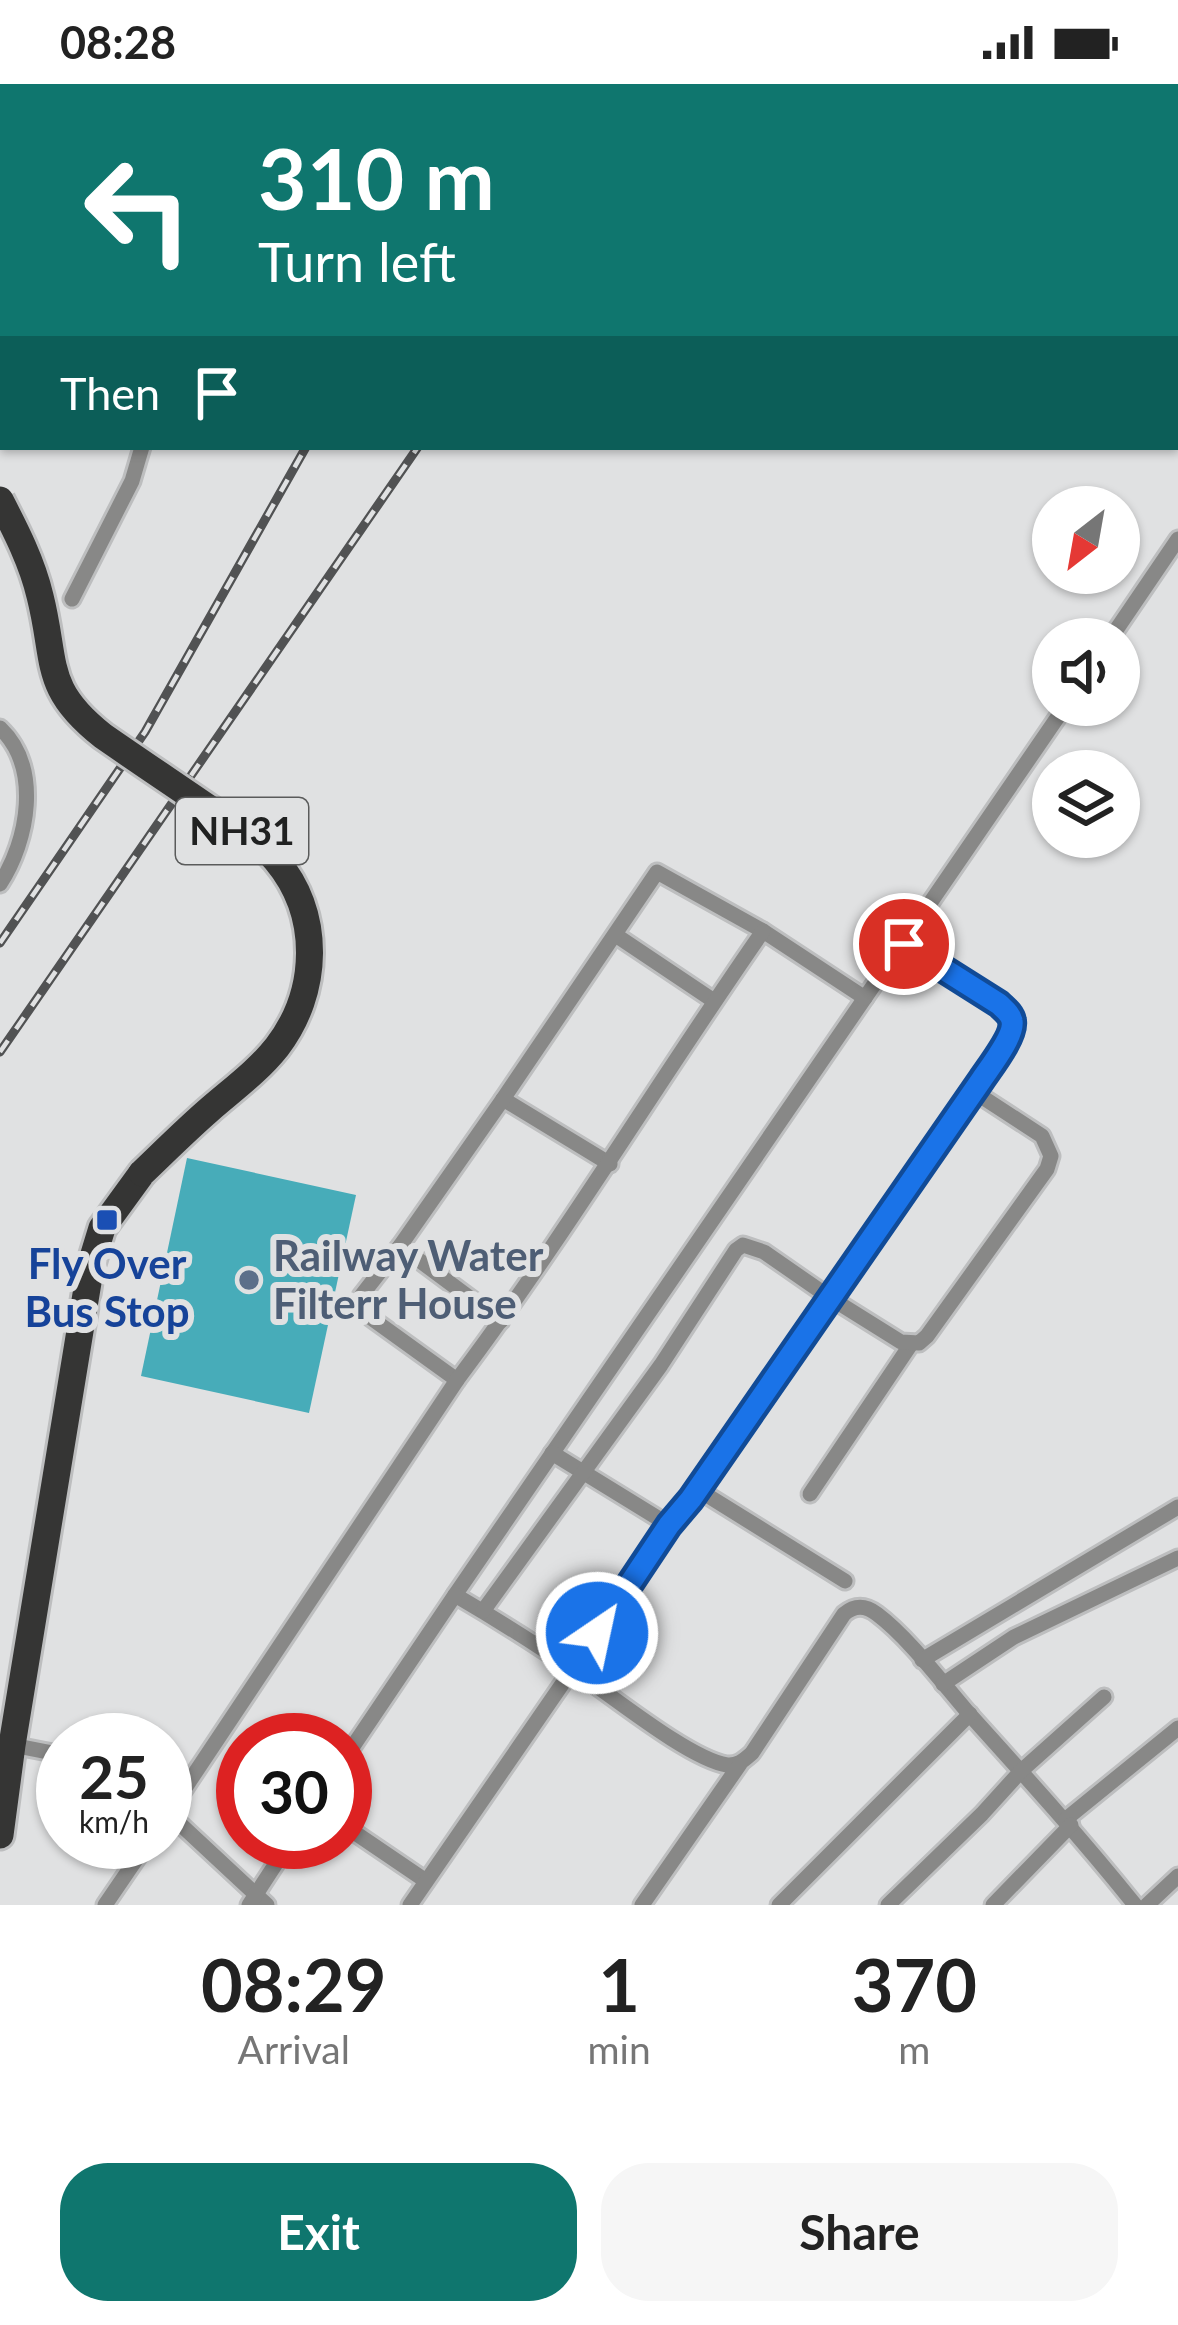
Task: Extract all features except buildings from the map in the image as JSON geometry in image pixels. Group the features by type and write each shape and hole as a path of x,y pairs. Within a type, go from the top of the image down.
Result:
{"highway":[{"name":"NH31","path":"0,500 33,571 54,675 64,695 82,720 251,837 275,860 297,896 311,951 302,1002 290,1030 248,1077 142,1173 102,1228 91,1264 0,1835"}],"street":[{"path":"72,599 132,481 141,450"},
{"path":"1124,618 1178,539"},
{"path":"372,1718 1052,726"},
{"path":"0,728 21,759 26,792 20,845 0,884"},
{"path":"458,1380 371,1318 363,1308 362,1296 617,936 657,872 763,931 865,998"},
{"path":"192,1775 610,1164 763,931"},
{"path":"617,936 714,1001"},
{"path":"410,1905 1011,1034 1013,1023 999,1004 904,944"},
{"path":"483,1611 743,1245 764,1252 901,1342 919,1343 927,1336 1052,1156 1042,1136 973,1091"},
{"path":"502,1099 610,1164"},
{"path":"400,1246 501,1322"},
{"path":"810,1494 911,1344"},
{"path":"552,1453 669,1525"},
{"path":"697,1490 845,1580"},
{"path":"922,1660 1178,1507"},
{"path":"944,1684 1001,1644 1178,1558"},
{"path":"455,1594 686,1746 729,1766 740,1764"},
{"path":"643,1905 740,1764 752,1754 844,1614 862,1606 876,1613 944,1684 1135,1905"},
{"path":"888,1905 1021,1771 1104,1697"},
{"path":"779,1905 970,1714"},
{"path":"993,1905 1068,1822 1178,1728"},
{"path":"12,1745 36,1750"},
{"path":"192,1839 257,1902 275,1869"},
{"path":"372,1844 426,1881"},
{"path":"105,1905 130,1869"},
{"path":"1147,1905 1178,1876"}],"water":[{"path":"187,1158 356,1195 309,1413 141,1376"}],"railway":[{"path":"0,943 145,732 304,450"},
{"path":"0,1052 416,450"}],"place":[{"name":"Fly Over Bus Stop","path":"107,1220"},
{"name":"Railway Water Filterr House","path":"249,1280"}],"route":[{"path":"597,1633 1011,1034 1013,1023 999,1004 904,944"}]}
